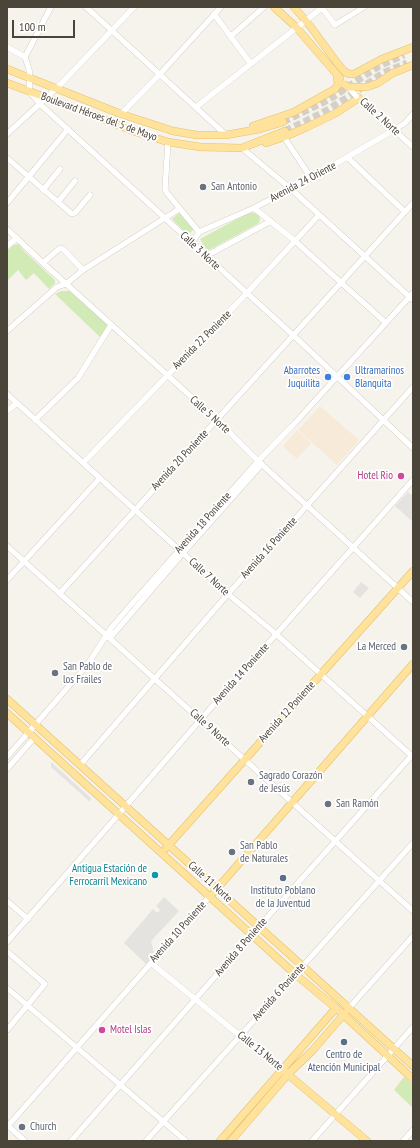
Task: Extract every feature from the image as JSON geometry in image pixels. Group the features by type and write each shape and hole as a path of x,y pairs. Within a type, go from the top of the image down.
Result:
{"main road":[{"path":"274,7 296,27 346,86 367,87 378,83 393,72 411,62"},
{"path":"294,7 306,20 346,73 352,75 382,59 413,47"},
{"path":"404,55 413,51"},
{"name":"Boulevard Héroes del 5 de Mayo","path":"7,69 121,114 173,131 197,135 226,135 260,129 283,122"},
{"path":"226,135 263,123 301,108 338,87 337,75"},
{"name":"Boulevard Héroes del 5 de Mayo","path":"7,83 136,132 168,142 200,147 242,148 284,134 336,113 358,97"},
{"name":"Avenida 12 Poniente","path":"162,853 413,571"},
{"name":"Avenida 10 Poniente","path":"210,896 413,664"},
{"name":"Calle 11 Norte","path":"7,699 413,1066"},
{"name":"Calle 11 Norte","path":"7,713 413,1079"},
{"path":"231,1141 320,1025 336,1008"},
{"path":"220,1141 285,1072 321,1040 349,1008"},
{"path":"320,1025 324,1028 321,1040"},
{"name":"Calle 13 Norte","path":"285,1072 368,1141"}],"street":[{"path":"25,57 51,7"},
{"path":"86,7 226,135"},
{"path":"7,134 57,88 134,7"},
{"path":"121,114 221,7"},
{"path":"231,36 264,7"},
{"path":"196,107 323,7 335,24 364,7"},
{"path":"214,14 252,64"},
{"path":"7,47 25,57 29,69 29,91"},
{"name":"Calle 2 Norte","path":"346,86 413,147"},
{"name":"Calle 3 Norte","path":"29,91 40,104 413,448"},
{"name":"Avenida 24 Oriente","path":"199,232 254,208 348,158 405,123 413,114"},
{"path":"7,203 68,130"},
{"path":"284,134 311,178"},
{"name":"Calle 3 Norte","path":"168,142 165,189 199,232"},
{"path":"242,148 291,189 364,256 412,297"},
{"path":"7,158 43,190 74,214 90,195"},
{"path":"348,158 405,212"},
{"path":"43,190 60,169"},
{"path":"58,202 75,181"},
{"name":"Avenida 20 Poniente","path":"60,592 413,203"},
{"path":"7,331 57,287 66,284 83,270 179,208"},
{"path":"254,208 271,221 386,323"},
{"name":"Avenida 22 Poniente","path":"83,463 246,294 319,215"},
{"path":"206,256 271,221"},
{"name":"Calle 5 Norte","path":"7,229 166,376 217,420 260,462 413,602"},
{"path":"192,244 199,232"},
{"path":"7,246 17,238"},
{"path":"43,263 60,248 63,249 83,270"},
{"name":"Avenida 18 Poniente","path":"7,769 31,735 35,725 88,664 142,596 260,462 386,323 412,297"},
{"path":"35,420 78,378 111,325"},
{"name":"Avenida 16 Poniente","path":"80,765 228,594 413,387"},
{"name":"Calle 7 Norte","path":"7,394 228,594 276,634 412,755"},
{"path":"7,411 17,403"},
{"path":"7,580 100,478"},
{"name":"Avenida 14 Poniente","path":"7,942 200,719 413,480"},
{"name":"Calle 9 Norte","path":"7,546 60,592 108,637 413,911"},
{"name":"Avenida 18 Poniente","path":"7,757 31,735"},
{"name":"Avenida 8 Poniente","path":"71,1141 412,755"},
{"name":"Avenida 6 Poniente","path":"146,1141 413,843"},
{"name":"Avenida 10 Poniente","path":"7,1126 210,896"},
{"path":"7,901 28,919"},
{"path":"349,1008 413,936"},
{"path":"7,1030 45,984 9,953"},
{"name":"Calle 13 Norte","path":"150,963 285,1072"},
{"path":"7,988 186,1141"},
{"path":"312,1141 413,1027"},
{"path":"7,1126 25,1141"},
{"path":"403,1141 413,1130"}],"shaded area":[{"path":"320,406 359,440 337,465 298,430"},
{"path":"297,430 311,443 297,459 283,446"},
{"path":"408,492 411,495 413,492 413,522 395,506"},
{"path":"361,582 369,588 360,598 353,592"},
{"path":"51,762 91,798 90,802 51,767"},
{"path":"164,897 179,911 151,941 154,953 149,953 149,960 146,964 124,943 153,909 157,913 160,910 156,906"}],"green space":[{"path":"250,212 259,214 259,223 207,251 200,239"},
{"path":"179,213 194,229 188,235 172,219"},
{"path":"19,244 23,250 55,280 55,283 49,289 34,273 26,280 18,270 7,281 7,251 13,245"},
{"path":"61,291 70,291 107,323 108,326 100,337 55,294"},
{"path":"404,1077 413,1085 413,1108 394,1090"}],"tunnel":[{"path":"283,122 330,99 379,66 404,55"},
{"path":"285,131 322,113 383,73 407,63"}],"place":[{"name":"San Antonio","path":"203,187"},
{"name":"Abarrotes Juquilita","path":"328,377"},
{"name":"Ultramarinos Blanquita","path":"347,377"},
{"name":"Hotel Rio","path":"401,476"},
{"name":"La Merced","path":"404,647"},
{"name":"San Pablo de los Frailes","path":"55,673"},
{"name":"Sagrado Corazón de Jesús","path":"251,782"},
{"name":"San Ramón","path":"328,804"},
{"name":"San Pablo de Naturales","path":"232,852"},
{"name":"Antigua Estación de Ferrocarril Mexicano","path":"155,875"},
{"name":"Instituto Poblano de la Juventud","path":"283,878"},
{"name":"Motel Islas","path":"102,1030"},
{"name":"Centro de Atención Municipal","path":"344,1042"},
{"name":"Church","path":"22,1127"}]}
